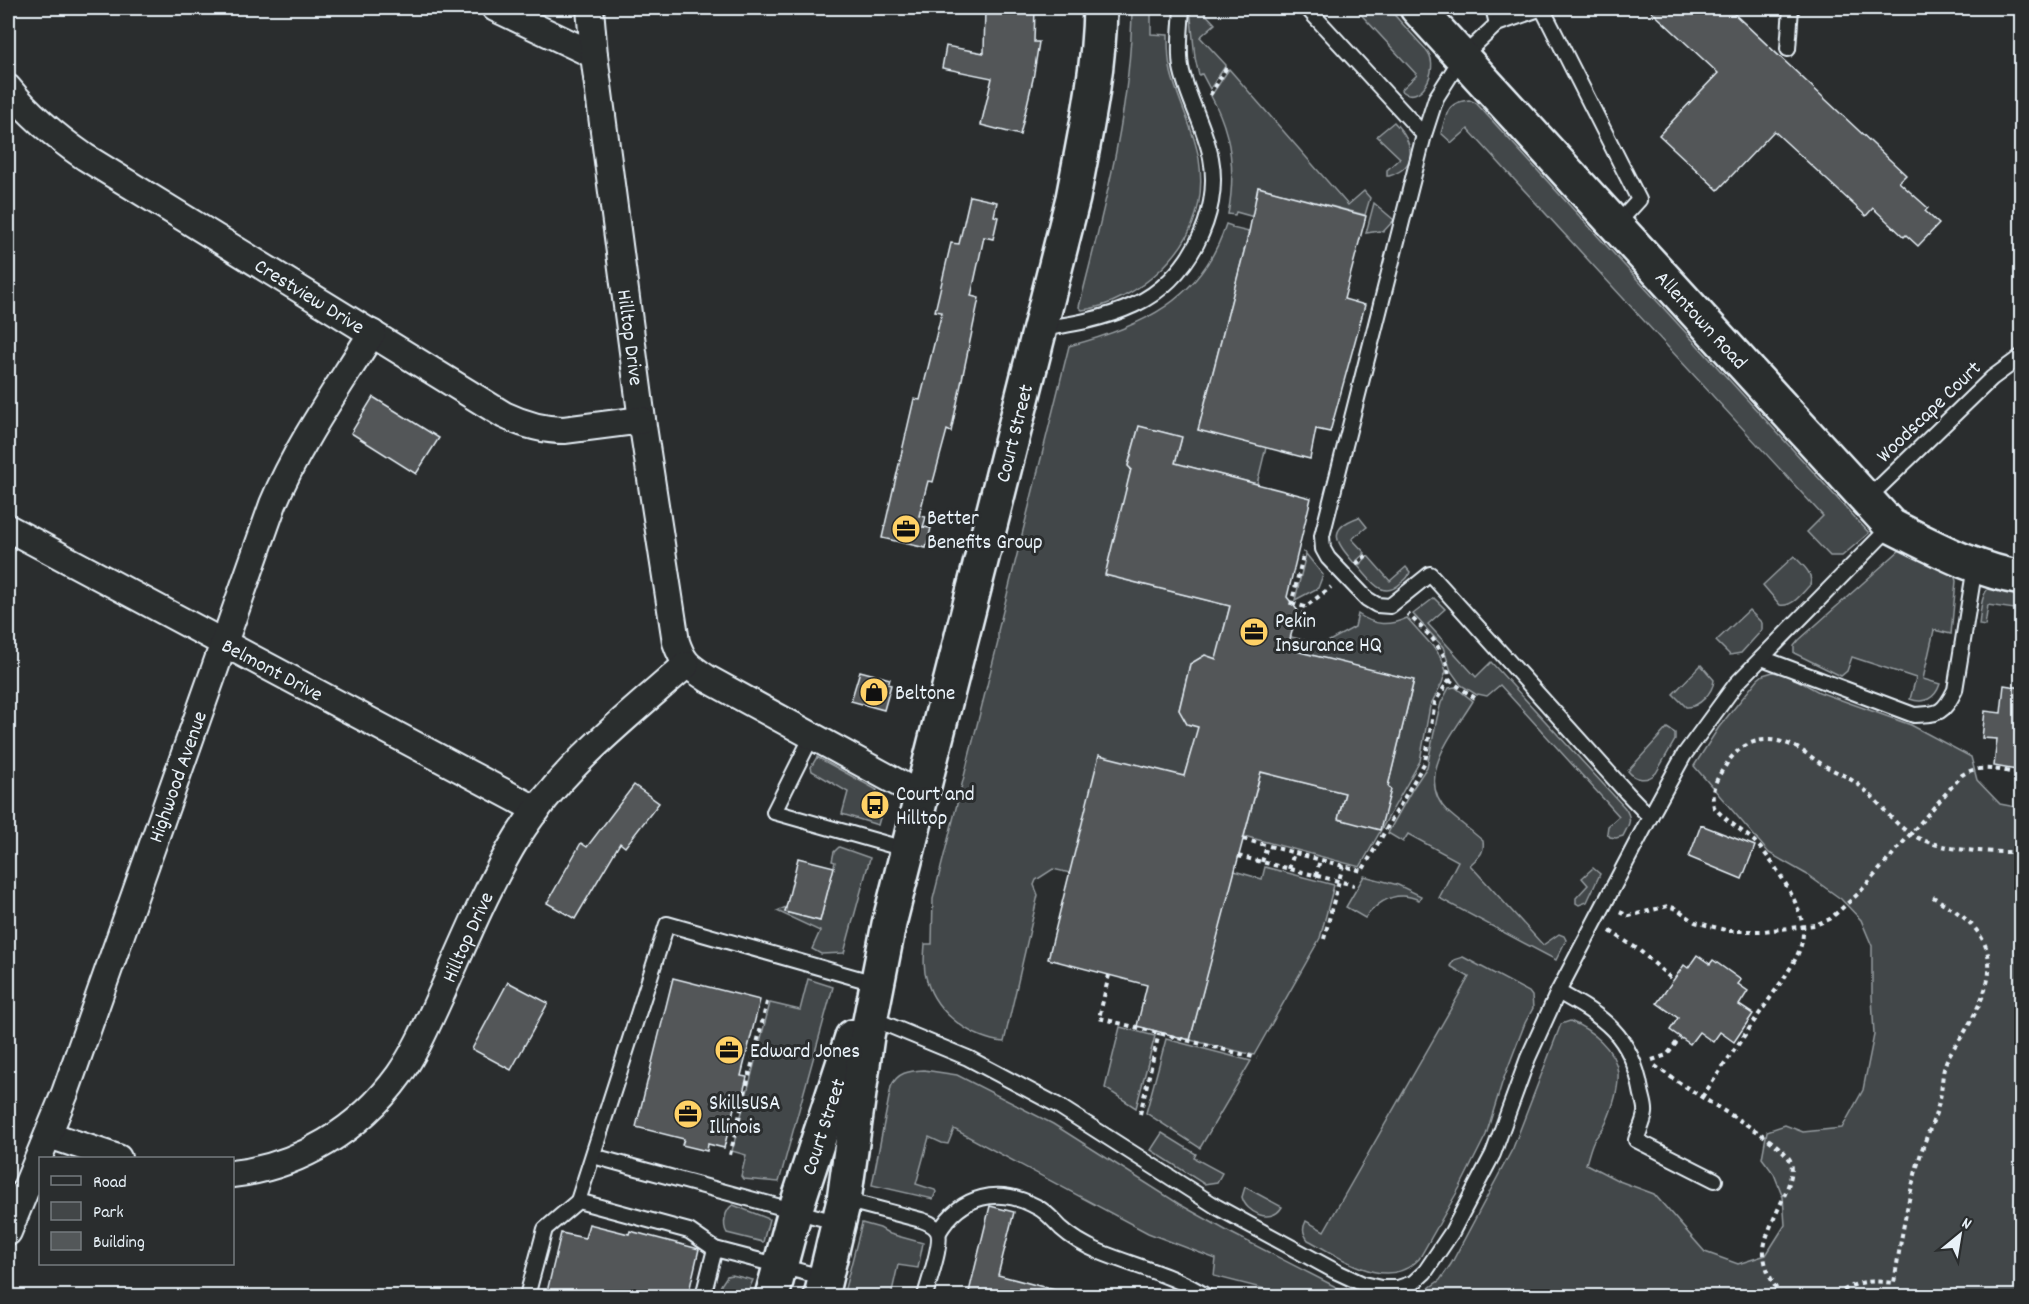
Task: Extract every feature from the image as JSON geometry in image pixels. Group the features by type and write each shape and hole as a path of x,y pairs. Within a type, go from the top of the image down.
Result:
{"main road":[{"name":"Court Street","path":"776,1281 795,1211 874,983 922,796 1073,198 1097,55 1100,8"},
{"name":"Allentown Road","path":"1417,8 1891,526 1975,566 2022,578"},
{"name":"Court Street","path":"824,1287 842,1212 871,1018 874,983"}],"street":[{"path":"495,8 594,55"},
{"name":"Hilltop Drive","path":"234,1174 276,1166 310,1151 343,1131 380,1099 400,1074 418,1044 476,917 519,835 570,771 686,664 676,642 642,420 594,55 590,8"},
{"name":"Crestview Drive","path":"8,88 27,111 85,157 504,415 522,423 551,430 642,420"},
{"name":"Highwood Avenue","path":"40,1157 281,486 318,420 372,333"},
{"name":"Belmont Drive","path":"8,528 537,810"},
{"path":"686,664 708,679 922,796"},
{"path":"49,1135 115,1157"},
{"name":"Highwood Avenue","path":"8,1232 39,1159"}],"lane":[{"path":"1039,330 1089,321 1136,304 1159,289 1178,271 1193,251 1203,230 1214,181 1204,132 1181,66 1182,8"},
{"path":"1307,8 1424,135"},
{"path":"1493,8 1497,24"},
{"path":"1616,225 1639,200 1542,8 1497,24 1462,57 1436,98 1424,135 1322,536 1323,549 1328,558 1367,600 1377,605 1390,606 1430,574 1650,817"},
{"path":"1788,49 1791,8"},
{"name":"Woodscape Court","path":"1867,499 1992,378 2022,356"},
{"path":"871,1018 968,1058 1057,1105 1237,1219 1363,1284 1384,1292 1413,1283 1425,1272 1452,1232 1493,1154 1528,1058 1558,992 1684,755 1736,684 1891,526"},
{"path":"1762,658 1914,715 1935,714 1947,706 1954,690 1975,566"},
{"path":"812,736 774,812 908,850"},
{"path":"527,1296 545,1229 578,1202 667,924 874,983"},
{"path":"1558,992 1591,1010 1616,1031 1628,1050 1640,1081 1645,1112 1636,1140 1715,1180"},
{"path":"593,1156 795,1211 842,1212 921,1220 933,1225 939,1232"},
{"path":"925,1296 939,1242 939,1232 947,1218 964,1203 997,1195 1018,1199 1037,1207 1078,1241 1178,1282 1206,1296"},
{"path":"578,1202 689,1231 715,1249 776,1281 824,1287"},
{"path":"703,1296 715,1249"}],"path":[{"path":"1210,95 1227,67"},
{"path":"1304,548 1291,604 1305,607"},
{"path":"1356,564 1367,555"},
{"path":"1296,618 1302,619 1305,607 1335,583"},
{"path":"1243,839 1362,870 1425,762 1435,702 1449,680 1448,667 1443,654 1432,638 1407,613"},
{"path":"1449,680 1475,698"},
{"path":"1702,1097 1792,965 1802,943 1803,928 1784,880 1754,841 1714,807 1712,789 1718,775 1732,755 1747,743 1767,739 1801,750 1860,785 1900,828 1931,842 1975,851 2022,852"},
{"path":"1619,912 1629,916 1668,906 1677,909 1695,922 1729,931 1803,928 1830,919 1859,893 1962,775 1969,770 1985,769 2022,774"},
{"path":"1263,862 1267,846"},
{"path":"1289,869 1294,853"},
{"path":"1238,856 1354,885"},
{"path":"1316,876 1320,860"},
{"path":"1324,939 1343,866"},
{"path":"1836,1296 1858,1282 1894,1283 1910,1198 1924,1143 1940,1101 1942,1073 1947,1059 1970,1023 1989,973 1988,956 1981,936 1973,924 1933,897"},
{"path":"1610,931 1639,950 1673,980"},
{"path":"1109,975 1099,1018 1257,1058"},
{"path":"730,1155 768,998"},
{"path":"1140,1114 1160,1034"},
{"path":"1680,1038 1667,1055 1648,1061 1771,1142 1790,1160 1792,1172 1789,1185 1767,1231 1763,1251 1768,1270 1782,1296"}],"green space":[{"path":"1132,8 1151,8 1151,34 1168,35 1171,72 1194,137 1199,159 1201,176 1198,206 1188,234 1159,271 1142,285 1123,296 1103,305 1082,310 1079,307 1115,159 1127,84"},
{"path":"1190,8 1200,8 1215,24 1200,37 1226,65 1210,89 1202,74 1199,75"},
{"path":"1355,8 1388,8 1428,52 1432,68 1421,90 1415,94 1408,94 1401,90 1417,75"},
{"path":"1229,69 1348,205 1364,191 1370,198 1365,215 1258,187 1254,217 1236,212 1235,215 1228,214 1232,183 1230,153 1223,124 1211,96"},
{"path":"1469,100 1476,103 1869,533 1842,556 1830,556 1807,532 1823,516 1468,129 1452,143 1441,133 1446,115 1452,106"},
{"path":"1394,122 1409,145 1409,160 1399,172 1387,176 1387,170 1400,158 1377,136"},
{"path":"1374,203 1394,220 1383,232 1366,233"},
{"path":"1226,224 1232,228 1249,232 1198,430 1266,447 1257,484 1175,463 1181,441 1178,436 1142,427 1138,430 1128,465 1131,469 1108,576 1230,606 1221,640 1224,644 1220,660 1205,655 1190,664 1179,710 1187,724 1209,730 1193,745 1184,776 1070,873 1053,869 1036,880 1034,885 1038,895 1004,1042 992,1040 968,1030 938,1004 926,976 925,944 932,944 933,899 1069,346 1121,330 1144,319 1185,291 1215,250"},
{"path":"1359,517 1367,527 1352,539 1365,553 1354,563 1337,537 1341,526"},
{"path":"1900,550 1910,550 1954,574 1956,581 1951,634 1934,630 1923,679 1940,684 1932,697 1920,701 1910,699 1916,678 1852,657 1847,671 1841,676 1794,653 1794,646 1799,640"},
{"path":"1306,554 1323,575 1318,588 1295,600"},
{"path":"1368,556 1390,581 1406,567 1410,572 1406,579 1394,588 1382,589 1377,587 1358,566"},
{"path":"1794,556 1809,573 1810,585 1793,602 1780,605 1763,585"},
{"path":"1991,586 2021,590 2021,610 1988,605 1985,626 1979,625 1983,598"},
{"path":"1434,598 1445,609 1428,624 1476,677 1491,662 1625,808 1629,822 1623,836 1610,837 1607,833 1608,826 1619,816 1500,685 1487,696 1477,695 1461,685 1451,671 1443,647 1413,614"},
{"path":"1749,610 1762,623 1762,630 1741,653 1730,655 1716,641"},
{"path":"1358,614 1370,621 1382,624 1407,618 1436,650 1446,671 1430,706 1420,761 1360,867 1244,836 1256,791 1224,782 1236,766 1345,793 1339,815 1341,820 1388,786 1413,684 1410,680 1287,649 1291,637 1322,645 1355,627"},
{"path":"1701,665 1714,680 1713,685 1700,702 1686,707 1673,694"},
{"path":"1773,672 1788,675 1819,692 1911,725 1971,757 1977,780 2000,804 2021,808 2021,1296 1418,1296 1440,1280 1451,1264 1513,1148 1561,1024 1570,1021 1586,1029 1601,1041 1612,1056 1618,1073 1611,1112 1605,1126 1593,1142 1586,1164 1619,1181 1654,1194 1705,1252 1738,1264 1766,1255 1785,1225 1783,1197 1774,1174 1762,1158 1767,1131 1785,1125 1803,1132 1842,1128 1863,1090 1874,1035 1872,946 1861,920 1841,899 1806,874 1769,853 1694,766 1719,727 1758,679"},
{"path":"1455,687 1473,701 1440,756 1434,785 1438,799 1448,812 1483,841 1482,852 1470,865 1543,945 1559,934 1564,936 1566,940 1556,960 1439,898 1458,861 1408,834 1403,842 1388,833 1427,767 1441,703 1449,688"},
{"path":"1667,728 1675,733 1675,740 1656,773 1645,779 1631,774 1628,771"},
{"path":"817,757 877,790 874,796 880,800 883,807 878,825 842,814 848,792 812,771 811,767"},
{"path":"839,847 870,858 844,953 821,954 812,949 820,931 777,911 786,907 785,912 820,921 835,862 832,861 834,852"},
{"path":"1265,867 1334,885 1320,938 1254,1055 1190,1040 1234,871 1262,879"},
{"path":"1593,868 1600,874 1587,902 1579,905 1576,903 1576,898 1588,885 1582,878"},
{"path":"1364,876 1398,885 1421,896 1419,900 1403,896 1389,898 1376,906 1365,918 1346,907"},
{"path":"1463,957 1529,992 1532,996 1533,1008 1502,1083 1486,1135 1460,1187 1419,1259 1406,1269 1392,1273 1364,1269 1308,1240 1304,1233 1304,1226 1306,1221 1324,1231 1469,977 1450,966 1454,960"},
{"path":"808,979 833,987 779,1182 743,1179 741,1176 746,1155 732,1151 770,1003 800,1010"},
{"path":"1120,1027 1155,1036 1136,1108 1105,1088"},
{"path":"1166,1039 1251,1061 1200,1148 1146,1113"},
{"path":"924,1070 957,1075 1053,1124 1179,1204 1336,1287 1348,1296 1273,1296 1273,1291 1214,1276 1216,1259 1148,1233 954,1129 948,1144 929,1137 916,1184 935,1190 933,1199 872,1185 891,1087 900,1075"},
{"path":"1162,1133 1196,1154 1194,1158 1222,1173 1217,1182 1204,1184 1151,1150"},
{"path":"1245,1187 1282,1207 1272,1215 1259,1215 1244,1203 1242,1197"},
{"path":"733,1205 769,1219 763,1242 727,1233 725,1218"},
{"path":"862,1223 923,1243 918,1268 898,1265 891,1296 843,1296"},
{"path":"727,1276 753,1280 746,1296 718,1296"}],"building":[{"path":"985,8 1035,8 1034,42 1039,42 1020,135 981,125 992,78 942,68 946,46 984,53"},
{"path":"1648,8 1728,8 1906,175 1899,182 1928,208 1925,211 1939,224 1918,246 1906,235 1904,237 1873,208 1866,216 1774,131 1718,190 1659,135 1718,73"},
{"path":"1258,187 1366,216 1344,299 1365,305 1330,432 1316,429 1310,459 1198,430 1249,232"},
{"path":"970,196 997,202 994,216 998,217 993,239 984,237 971,296 979,298 951,432 947,430 933,482 928,481 919,516 926,517 923,527 931,528 926,548 882,538 914,399 920,400 942,312 935,311 951,243 959,244"},
{"path":"373,397 439,438 416,474 351,433"},
{"path":"1139,426 1182,437 1175,463 1311,498 1287,597 1298,611 1287,649 1414,680 1388,786 1391,790 1380,830 1338,819 1345,793 1261,772 1190,1040 1137,1026 1147,985 1048,959 1099,755 1184,776 1198,727 1187,724 1179,710 1190,664 1205,655 1216,659 1230,606 1105,575 1131,469 1128,466"},
{"path":"860,671 890,679 888,684 891,685 884,710 851,701"},
{"path":"2004,685 2022,688 2022,771 1994,766 1997,739 1982,738 1985,711 2001,713"},
{"path":"634,785 659,803 625,847 620,843 575,919 547,903 581,843 587,847"},
{"path":"1701,825 1755,846 1742,879 1689,857"},
{"path":"798,858 834,867 820,921 785,912"},
{"path":"1697,955 1710,964 1713,960 1741,980 1738,984 1748,991 1739,1005 1753,1014 1734,1042 1720,1032 1713,1042 1699,1032 1690,1044 1670,1030 1678,1018 1657,1003 1684,965 1688,968"},
{"path":"673,978 760,1000 741,1076 747,1077 740,1105 735,1104 724,1148 708,1144 707,1151 682,1145 684,1139 636,1127"},
{"path":"508,982 548,1003 511,1070 472,1049"},
{"path":"990,1206 1014,1212 998,1275 1055,1290 1054,1296 968,1296"},
{"path":"589,1224 629,1234 630,1231 699,1249 688,1296 546,1296 561,1233 585,1238"}],"place":[{"name":"Better Benefits Group","path":"906,529"},
{"name":"Pekin Insurance HQ","path":"1254,632"},
{"name":"Beltone","path":"874,692"},
{"name":"Court and Hilltop","path":"875,805"},
{"name":"Edward Jones","path":"729,1050"},
{"name":"SkillsUSA Illinois","path":"688,1114"}]}
